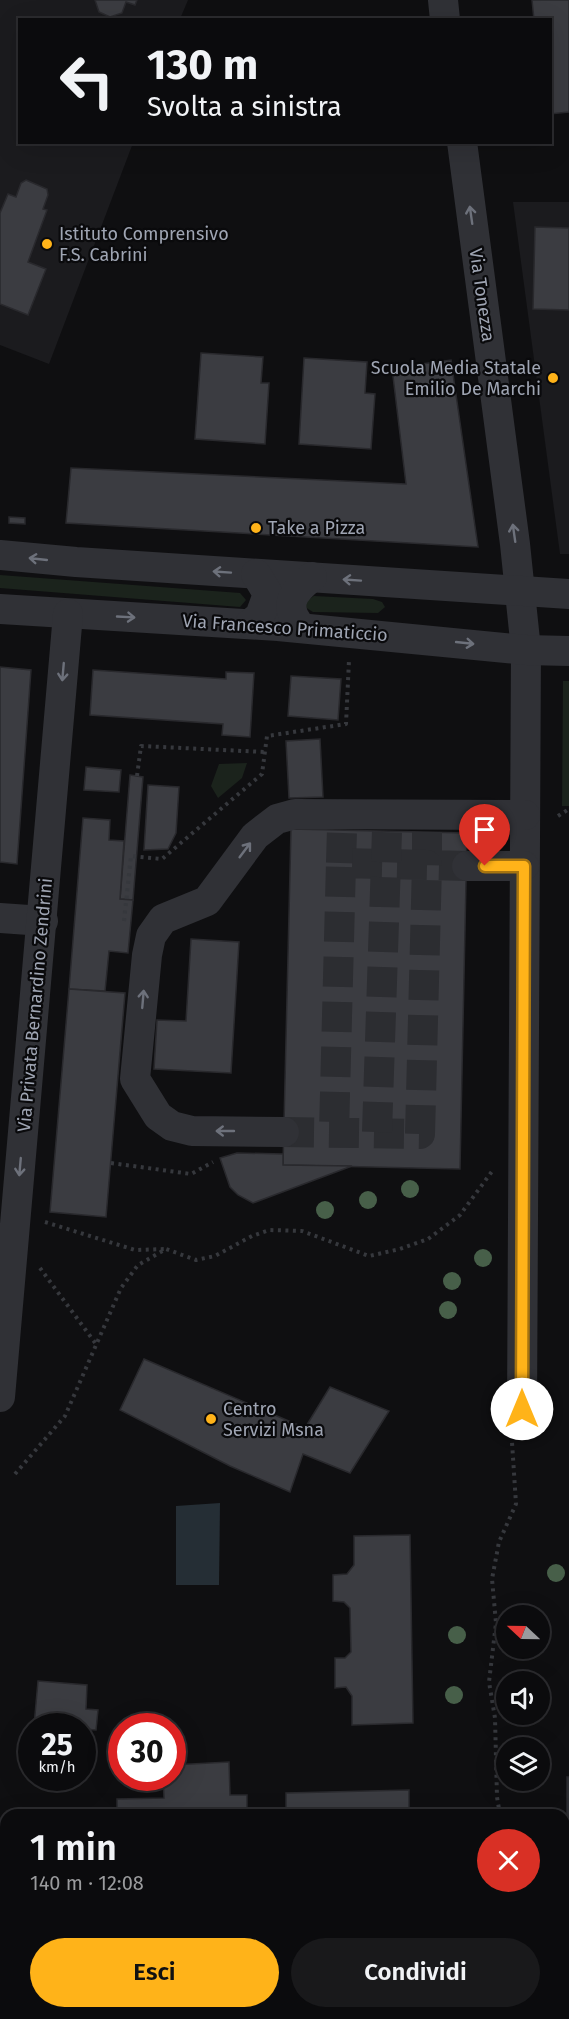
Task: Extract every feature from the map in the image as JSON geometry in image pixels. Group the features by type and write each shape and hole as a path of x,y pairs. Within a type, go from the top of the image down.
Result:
{"street":[{"path":"443,0 445,18"},
{"name":"Via Tonezza","path":"462,144 526,650 522,1409"},
{"path":"0,555 569,594"},
{"path":"250,624 260,616 268,594 256,574"},
{"path":"302,628 290,609 290,600 295,592 312,578"},
{"name":"Via Francesco Primaticcio","path":"0,609 250,624 526,650 569,651"},
{"name":"Via Privata Bernardino Zendrini","path":"0,1396 68,614"},
{"path":"284,1132 192,1131 172,1126 158,1116 135,1079 147,955 151,936 163,919 207,901 255,836 277,819 295,814 342,822 428,823 525,815"},
{"path":"466,866 524,866"},
{"path":"0,918 43,921"}],"path":[{"path":"124,923 131,856 162,859 262,774 267,736 346,724 349,660"},
{"path":"137,776 141,746 264,752"},
{"path":"558,816 569,809"},
{"path":"38,1216 49,1226 135,1250 166,1250 196,1260 214,1256 252,1236 269,1230 302,1232 369,1256 400,1249 428,1239 460,1215 483,1186 495,1166"},
{"path":"15,1474 65,1416 121,1288 138,1265 166,1250"},
{"path":"36,1262 96,1345"},
{"path":"499,1809 495,1718 489,1682 496,1623 492,1579 499,1542 516,1504 512,1442"}],"shaded area":[{"name":"Istituto Comprensivo F.S. Cabrini","path":"0,0 188,0 180,18 18,18 18,144 133,144 49,364 0,345"},
{"name":"Scuola Media Statale Emilio De Marchi","path":"513,202 569,202 569,554 560,554"},
{"path":"0,575 240,593 246,600 240,607 0,588"},
{"path":"314,596 373,599 382,602 385,607 378,613 313,612 305,607 306,601"},
{"path":"563,681 569,681 569,806 562,806"},
{"path":"247,763 242,778 218,798 211,786 219,764"},
{"path":"220,1503 219,1585 176,1585 176,1506"}],"building":[{"path":"95,0 137,0 135,5 126,2 122,13 110,17 99,12"},
{"path":"532,0 569,0 569,112 552,114 552,18 534,18"},
{"path":"26,180 47,189 48,195 43,209 47,210 28,262 46,269 28,315 0,304 0,213 8,194 16,197 21,183"},
{"path":"535,227 569,228 569,310 533,309"},
{"path":"201,353 263,357 261,383 269,383 265,444 195,439"},
{"path":"304,358 367,362 365,393 375,394 371,449 299,444"},
{"path":"451,360 478,547 66,523 71,468 406,484 392,368"},
{"path":"9,517 25,518 25,524 9,523"},
{"path":"0,667 31,670 17,864 0,862"},
{"path":"93,670 226,679 226,672 254,673 250,737 222,735 223,724 90,715"},
{"path":"291,676 341,679 338,720 288,716"},
{"path":"320,739 323,797 289,798 286,741"},
{"path":"86,767 121,770 119,792 84,790"},
{"path":"130,775 143,777 133,900 120,899"},
{"path":"148,785 179,787 176,833 168,849 144,850"},
{"path":"83,818 110,820 109,840 124,841 120,899 133,900 128,953 109,951 105,991 69,989"},
{"path":"291,829 467,833 460,1169 283,1165"},
{"path":"191,939 239,942 231,1073 154,1069 157,1020 186,1021"},
{"path":"69,989 125,993 106,1217 50,1212"},
{"path":"237,1153 283,1154 283,1165 352,1166 253,1203 238,1195 230,1187 220,1158"},
{"name":"Centro Servizi Msna","path":"144,1359 305,1428 330,1387 389,1411 350,1473 303,1454 290,1492 230,1466 120,1410"},
{"path":"410,1535 413,1723 352,1725 352,1696 346,1687 335,1688 335,1658 345,1658 351,1652 350,1608 344,1602 333,1601 333,1575 347,1574 354,1565 354,1536"},
{"path":"38,1681 87,1685 86,1709 98,1710 96,1730 96,1713 35,1713"},
{"path":"229,1762 230,1795 247,1795 247,1809 117,1809 117,1799 164,1798 164,1791 186,1791 186,1764"},
{"path":"567,1777 569,1777 569,1809 567,1809"},
{"path":"409,1790 409,1809 286,1809 286,1793"}],"tunnel":[{"path":"341,863 342,830"},
{"path":"377,1132 387,831"},
{"path":"427,832 427,865 467,866"},
{"path":"284,1132 420,1134 427,865 341,863 334,1132"}],"place":[{"name":"Istituto Comprensivo F.S. Cabrini","path":"47,244"},
{"name":"Scuola Media Statale Emilio De Marchi","path":"553,378"},
{"name":"Take a Pizza","path":"256,528"},
{"name":"Centro Servizi Msna","path":"211,1419"}],"route":[{"path":"485,866 524,866 521,1132 522,1409"}]}
